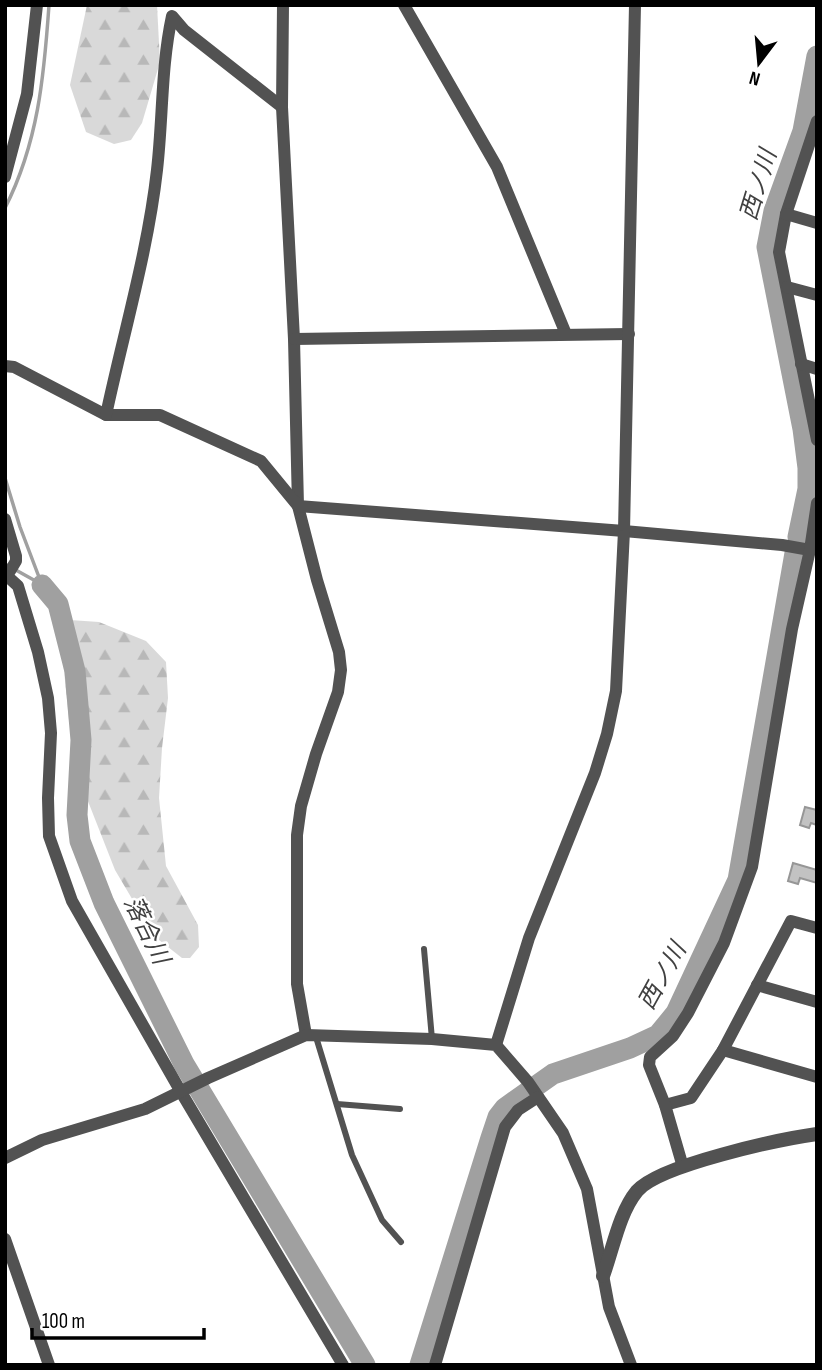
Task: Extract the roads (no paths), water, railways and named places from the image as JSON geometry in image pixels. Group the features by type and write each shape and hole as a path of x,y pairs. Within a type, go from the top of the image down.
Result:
{"street":[{"path":"5,177 27,94 37,5"},
{"path":"283,5 282,107 294,339 298,506 339,652 341,670 338,692 301,806 297,835 297,984 311,1035"},
{"path":"404,5 497,167 566,334"},
{"path":"496,1045 529,938 595,773 616,691 624,531 635,5"},
{"path":"106,415 148,228 158,170 164,65 172,16 184,30 282,107"},
{"path":"817,121 813,150 786,214 779,253 817,440"},
{"path":"786,214 817,223"},
{"path":"787,287 817,295"},
{"path":"294,339 629,334"},
{"path":"801,364 817,369"},
{"path":"5,366 14,368 106,415 160,415 261,461 298,506 624,531 782,545 810,550"},
{"path":"682,1167 665,1105 649,1065 650,1056 673,1036 688,1013 724,943 752,867 792,629 810,550 817,503"},
{"path":"5,519 12,566 7,576 18,586 38,652 48,698 51,733 49,836 72,901 343,1365"},
{"path":"665,1105 691,1098 723,1050 791,921 817,928"},
{"path":"757,985 817,1002"},
{"path":"5,1158 42,1140 145,1109 208,1078 311,1035 432,1039 496,1045 563,1133 587,1189 609,1307 631,1365"},
{"path":"723,1050 817,1077"},
{"path":"435,1365 506,1127 533,1091"},
{"path":"603,1276 626,1210 638,1189 682,1167 789,1138 817,1134"},
{"path":"5,1240 49,1365"}],"lane":[{"path":"424,948 432,1039"},
{"path":"311,1035 337,1104 352,1155 382,1220 401,1242"},
{"path":"337,1104 400,1110"}],"waterway":[{"name":"落合川","path":"5,208 25,159 38,109 49,5"},
{"name":"西ノ川","path":"798,537 808,489 808,468 803,429 767,247 774,211 803,131 817,56"},
{"name":"落合川","path":"5,478 42,585"},
{"name":"西ノ川","path":"420,1365 498,1117 505,1108 553,1074 630,1048 658,1035 676,1013 738,880 795,553"},
{"path":"5,564 41,584"},
{"name":"落合川","path":"42,585 58,604 75,671 81,740 77,815 80,841 104,903 184,1064 365,1365"}]}
